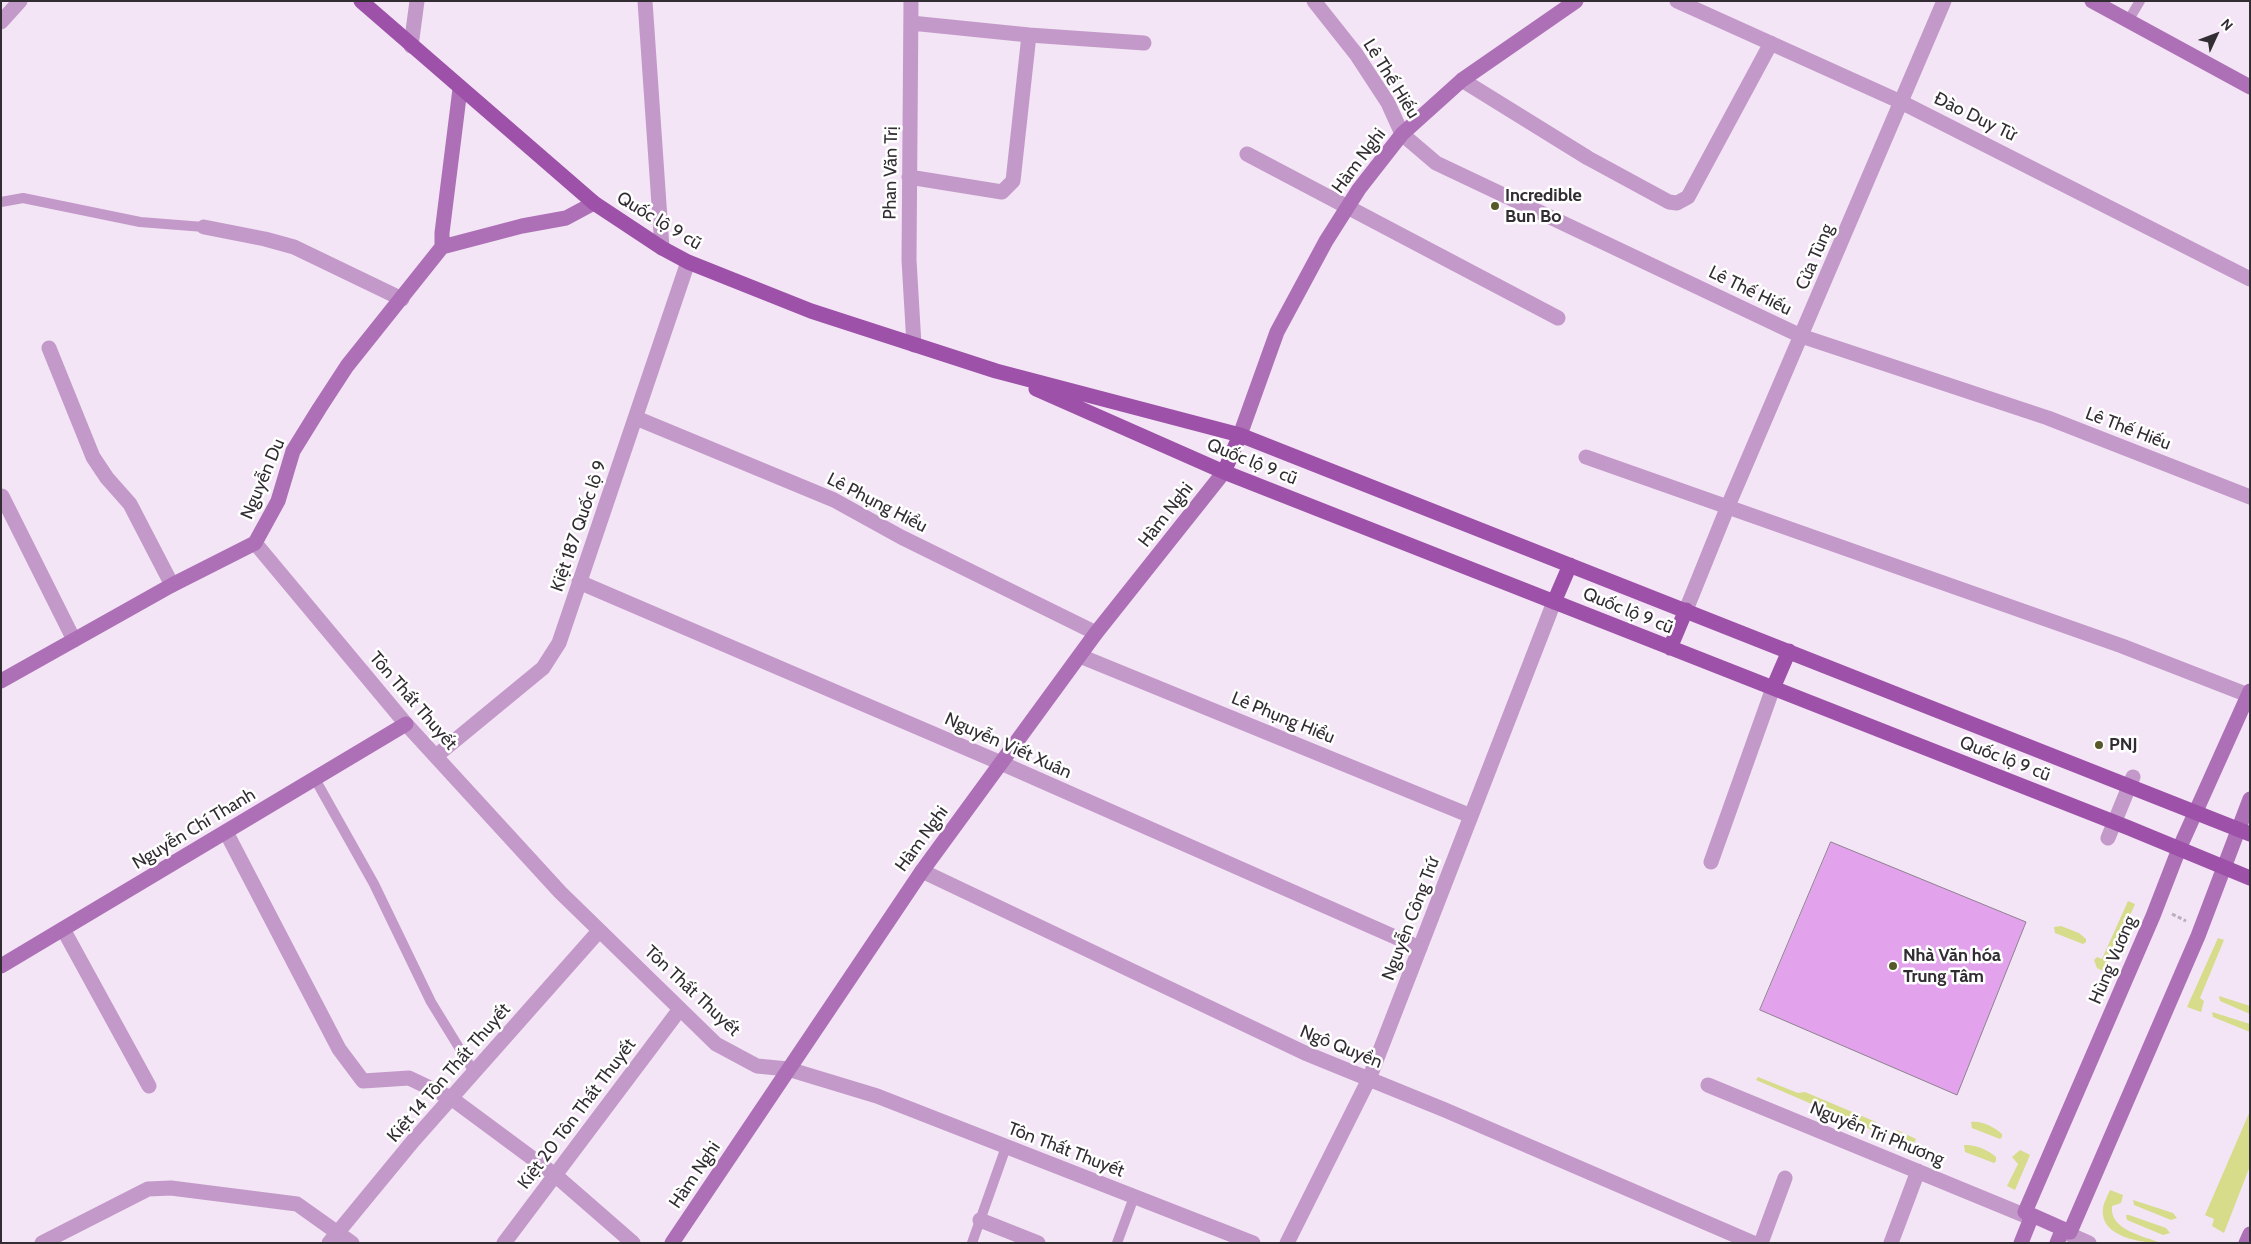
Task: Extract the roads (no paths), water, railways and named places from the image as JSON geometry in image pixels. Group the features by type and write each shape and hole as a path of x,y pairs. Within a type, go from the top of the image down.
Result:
{"main road":[{"name":"Quốc lộ 9 cũ","path":"361,1 460,89 594,203 662,248 688,262 811,312 996,371 1240,435 1788,651 2131,781 2196,812 2244,832"},
{"name":"Quốc lộ 9 cũ","path":"996,371 1224,472 2114,822 2250,878"},
{"path":"1224,472 1240,435"},
{"path":"1554,602 1570,565"},
{"path":"1670,648 1686,610"},
{"path":"1773,688 1788,651"}],"street":[{"path":"1,22 20,1"},
{"path":"411,46 417,1"},
{"path":"645,1 662,248"},
{"name":"Phan Văn Trị","path":"911,1 908,260 914,345"},
{"name":"Lê Thế Hiếu","path":"1314,1 1356,54 1388,103 1402,134 1436,163 1801,336 2048,418 2250,497"},
{"name":"Đào Duy Từ","path":"1677,1 1901,102 2250,279"},
{"name":"Cửa Tùng","path":"1686,610 1728,506 1944,1"},
{"path":"2092,1 2250,86"},
{"name":"Hàm Nghi","path":"1240,435 1277,332 1326,241 1359,189 1402,134 1462,80 1575,2"},
{"path":"911,23 1029,35 1144,43"},
{"path":"909,177 1002,192 1010,186 1013,180 1020,126 1029,35"},
{"path":"1462,80 1588,158 1669,202 1677,203 1688,197 1771,43"},
{"path":"460,89 442,233 442,247 522,226 566,218 594,203"},
{"path":"1247,154 1558,318"},
{"path":"204,227 265,239 294,247 402,299"},
{"name":"Nguyễn Du","path":"1,681 172,585 255,543 278,501 293,451 347,366 442,247"},
{"name":"Kiệt 187 Quốc lộ 9","path":"436,756 543,668 558,643 688,262"},
{"path":"49,348 93,457 107,478 130,504 172,585"},
{"name":"Lê Phụng Hiểu","path":"636,418 834,500 900,537 1096,633"},
{"path":"1586,457 2122,646 2249,693"},
{"name":"Hàm Nghi","path":"672,1243 922,872 1096,633 1224,472"},
{"path":"1,492 74,640"},
{"path":"1,501 2,496"},
{"name":"Tôn Thất Thuyết","path":"255,543 406,724 560,892 716,1044 757,1066 788,1069 877,1096 1253,1243"},
{"name":"Nguyễn Viết Xuân","path":"579,582 1001,763 1420,948"},
{"name":"Nguyễn Công Trứ","path":"1287,1243 1368,1079 1554,602"},
{"name":"Lê Phụng Hiểu","path":"1080,656 1471,816"},
{"path":"1711,862 1773,688"},
{"name":"Hùng Vương","path":"2021,1243 2028,1215 2179,849 2249,693"},
{"name":"Nguyễn Chí Thanh","path":"1,966 406,724"},
{"path":"2108,838 2131,781"},
{"path":"2063,1235 2201,927 2225,868 2244,832 2250,799"},
{"path":"226,832 339,1049 363,1081 409,1078 451,1098 555,1175 633,1243"},
{"name":"Ngô Quyền","path":"922,872 1305,1053 1445,1110 1753,1243"},
{"path":"63,929 149,1086"},
{"name":"Kiệt 14 Tôn Thất Thuyết","path":"333,1237 451,1098 599,930"},
{"name":"Kiệt 20 Tôn Thất Thuyết","path":"504,1243 680,1008"},
{"name":"Nguyễn Tri Phương","path":"1708,1084 1918,1172 2028,1215"},
{"path":"1891,1243 1918,1172"},
{"path":"1762,1243 1785,1178"},
{"path":"42,1243 148,1189 171,1188 297,1204 333,1237 352,1243"},
{"path":"2028,1215 2063,1235 2089,1243"},
{"path":"980,1220 1038,1243"},
{"path":"2246,1243 2250,1234"}],"lane":[{"path":"2128,21 2140,1"},
{"path":"1,202 23,198 140,222 204,227"},
{"path":"315,779 374,884 431,1002 474,1072"},
{"path":"972,1243 1006,1146"},
{"path":"1117,1243 1134,1196"}],"place":[{"name":"Incredible Bun Bo","path":"1495,206"},
{"name":"PNJ","path":"2099,745"},
{"name":"Nhà Văn hóa Trung Tâm","path":"1893,966"}]}
